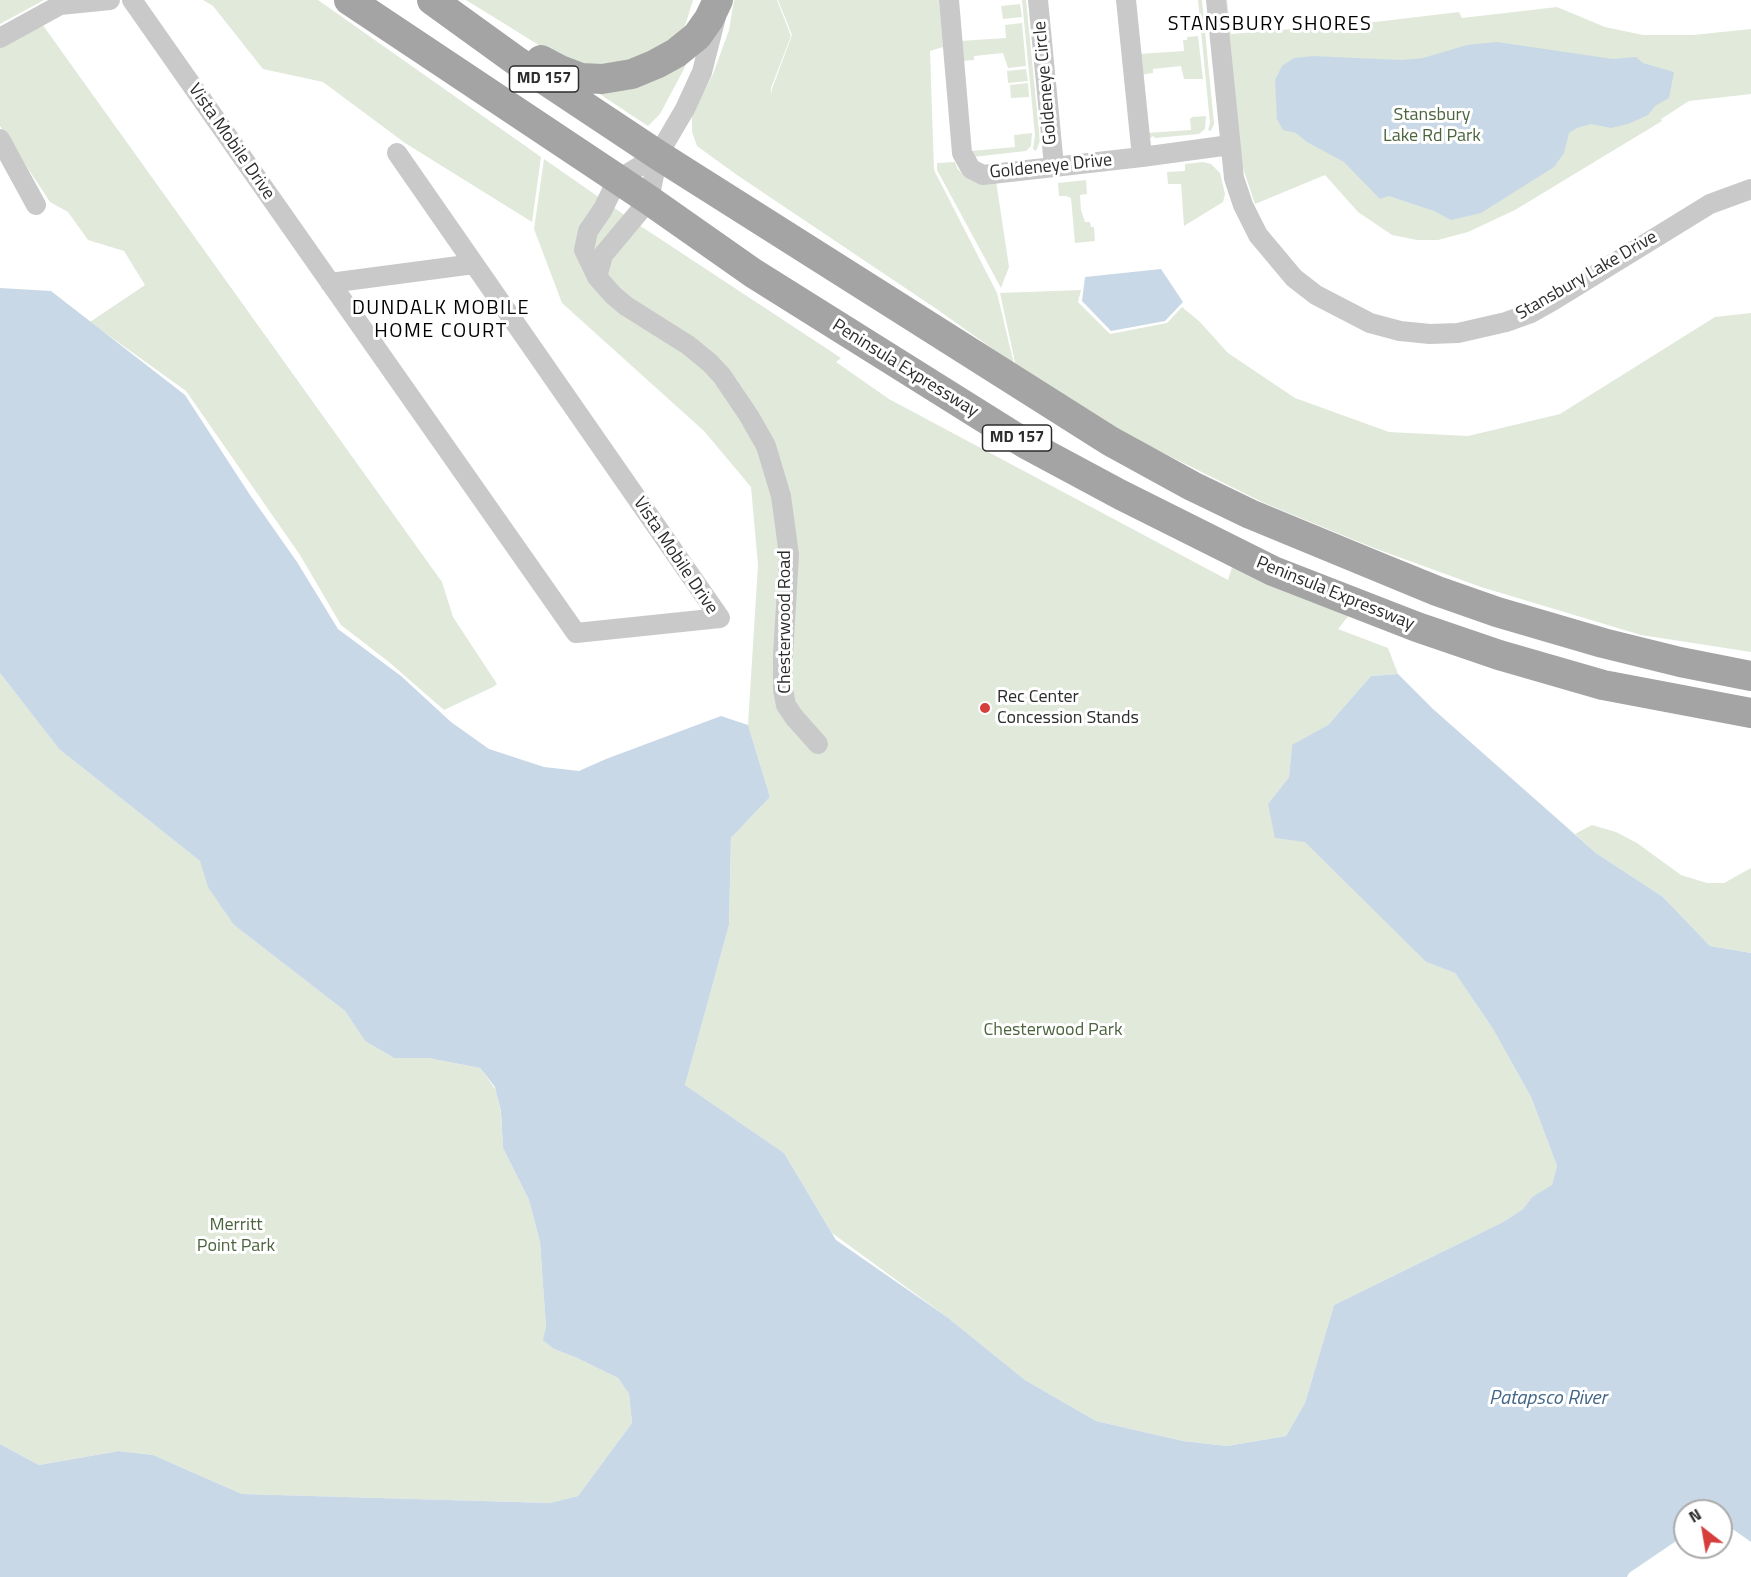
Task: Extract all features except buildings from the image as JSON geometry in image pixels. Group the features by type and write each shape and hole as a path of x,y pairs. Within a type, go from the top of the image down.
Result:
{"main road":[{"name":"Peninsula Expressway","path":"349,0 649,200 753,273 1026,444 1121,495 1273,571 1417,627 1499,655 1603,685 1751,713"},
{"path":"433,1 494,28 560,70 581,78 602,80 632,74 676,53 697,36 709,20 719,0"},
{"name":"MD 157","path":"433,1 515,60 658,155 1110,441 1250,514 1437,591 1497,612 1603,643 1751,676"}],"street":[{"path":"0,38 60,5 110,0"},
{"name":"Vista Mobile Drive","path":"132,0 576,633 720,618 397,153"},
{"path":"597,277 603,255 649,200 658,155 685,110 702,72 719,0"},
{"name":"Goldeneye Drive","path":"949,0 962,153 971,169 982,175 1230,145"},
{"name":"Goldeneye Circle","path":"1038,0 1054,166"},
{"path":"1126,0 1142,157"},
{"name":"Stansbury Lake Drive","path":"1216,0 1234,178 1243,206 1258,235 1294,278 1316,295 1370,323 1400,331 1430,334 1458,333 1506,322 1531,313 1710,204 1751,189"},
{"path":"0,139 36,204"},
{"path":"617,180 658,155"},
{"name":"Chesterwood Road","path":"617,180 603,209 588,231 584,250 597,277 613,295 626,306 688,345 710,363 722,376 749,416 766,446 781,496 789,555 783,644 783,690 786,705 818,744"},
{"path":"330,283 474,264"}],"green space":[{"path":"0,0 44,0 0,24"},
{"path":"203,0 318,0 541,157 532,222 405,143 323,82 263,69 213,6"},
{"path":"466,0 693,0 685,26 650,60 601,70 563,60"},
{"path":"734,0 777,0 791,36 771,88 772,96 772,89 792,35 778,0 939,0 943,47 930,51 934,170 997,293 1014,364 697,146 692,132 692,114 713,74 729,30"},
{"path":"1022,0 1026,0 1040,141 1036,151 1033,149 1035,135"},
{"path":"1198,0 1202,0 1214,124 1211,131 1208,130 1210,123"},
{"name":"Stansbury Lake Rd Park","path":"1223,0 1227,0 1231,34 1375,22 1459,12 1462,18 1557,7 1605,27 1643,35 1693,35 1751,29 1751,94 1689,101 1661,119 1662,121 1515,210 1468,232 1438,240 1417,240 1392,235 1358,212 1325,175 1255,204 1237,150"},
{"path":"1020,4 1022,17 1003,19 1001,6"},
{"path":"1022,23 1026,66 1008,68 1003,53 974,56 974,60 962,61 960,41 1006,38 1005,25"},
{"path":"42,24 442,582 453,617 497,684 493,687 444,710 389,662 341,625 300,555 186,391 90,322 145,285 124,251 88,240 68,212 50,202 0,126 0,48"},
{"path":"1198,36 1203,79 1184,79 1181,66 1153,69 1153,73 1140,75 1138,54 1184,51 1183,40 1187,40 1187,37"},
{"path":"693,47 660,114 648,126 592,89"},
{"path":"1026,69 1028,81 1008,83 1007,71"},
{"path":"1028,83 1029,97 1011,98 1010,85"},
{"path":"1206,116 1205,129 1199,134 1155,138 1153,136 1148,140 1146,133 1191,130 1190,119 1192,117"},
{"path":"1032,133 1031,146 1026,151 973,157 971,151 1015,147 1014,135"},
{"name":"Chesterwood Park","path":"544,159 636,223 841,358 836,362 889,399 1228,580 1233,564 1350,614 1338,629 1388,648 1398,674 1371,676 1328,725 1292,746 1289,777 1268,804 1426,962 1455,973 1493,1029 1531,1097 1557,1166 1552,1186 1532,1197 1523,1209 1503,1222 1334,1305 1305,1403 1286,1436 1227,1446 1183,1441 1096,1421 1025,1380 947,1317 832,1233 784,1153 685,1085 729,925 731,838 770,797 748,725 758,565 751,487 704,431 562,303 534,229"},
{"path":"955,162 964,176 972,181 996,181 1009,267 1001,288 937,170 937,163"},
{"path":"1203,162 1211,164 1220,173 1225,194 1223,202 1184,226 1181,184 1168,184 1167,172 1185,171 1185,164"},
{"path":"1086,180 1087,194 1080,195 1081,210 1085,222 1090,222 1091,227 1094,227 1095,241 1075,243 1071,198 1059,196 1058,183"},
{"path":"1081,290 1078,302 1110,334 1167,323 1182,307 1200,322 1228,353 1295,398 1389,432 1468,436 1560,414 1715,317 1751,313 1751,652 1641,635 1481,587 1374,548 1264,503 1111,427 1016,367 1000,293"},
{"name":"Merritt Point Park","path":"0,673 59,749 200,861 234,925 345,1011 365,1041 394,1058 428,1058 480,1068 496,1090 501,1114 503,1148 529,1200 540,1242 546,1327 544,1340 554,1349 618,1378 629,1394 632,1423 578,1496 550,1503 242,1494 153,1455 119,1451 39,1465 0,1444"},
{"path":"1592,825 1616,832 1637,843 1681,875 1707,883 1724,883 1751,868 1751,953 1710,946 1663,897 1596,853 1575,834"}],"water":[{"path":"1497,42 1613,59 1636,57 1643,63 1674,72 1669,98 1655,106 1648,115 1628,124 1611,128 1591,124 1577,128 1569,133 1564,153 1554,167 1481,213 1451,220 1434,211 1389,196 1380,199 1344,162 1307,142 1296,133 1283,130 1277,119 1275,80 1282,66 1294,58 1313,56 1401,60 1423,58 1467,45"},
{"path":"1161,269 1183,302 1165,321 1111,331 1082,301 1085,277"},
{"name":"Patapsco River","path":"0,288 51,291 185,395 297,562 338,629 401,676 451,722 489,749 544,767 579,771 721,716 748,725 770,797 731,838 729,925 685,1085 784,1153 836,1240 947,1317 1025,1380 1096,1421 1183,1441 1227,1446 1286,1436 1305,1403 1334,1305 1503,1222 1523,1209 1532,1197 1552,1185 1557,1166 1531,1097 1493,1029 1455,973 1426,962 1305,842 1275,838 1268,804 1289,777 1292,745 1328,725 1371,676 1398,674 1433,709 1596,853 1663,897 1710,946 1751,953 1751,1542 1733,1530 1733,1499 1673,1499 1673,1543 1629,1573 1627,1577 0,1577 0,1444 39,1465 119,1451 153,1455 242,1494 550,1503 578,1496 632,1423 629,1394 618,1378 554,1349 543,1340 546,1327 540,1242 529,1200 503,1148 501,1112 495,1087 480,1068 428,1058 394,1058 365,1041 345,1011 234,925 208,887 200,861 59,749 0,673"}],"place":[{"name":"Rec Center Concession Stands","path":"985,708"}],"district":[{"name":"STANSBURY SHORES","path":"1270,25"},
{"name":"DUNDALK MOBILE HOME COURT","path":"441,320"}]}
